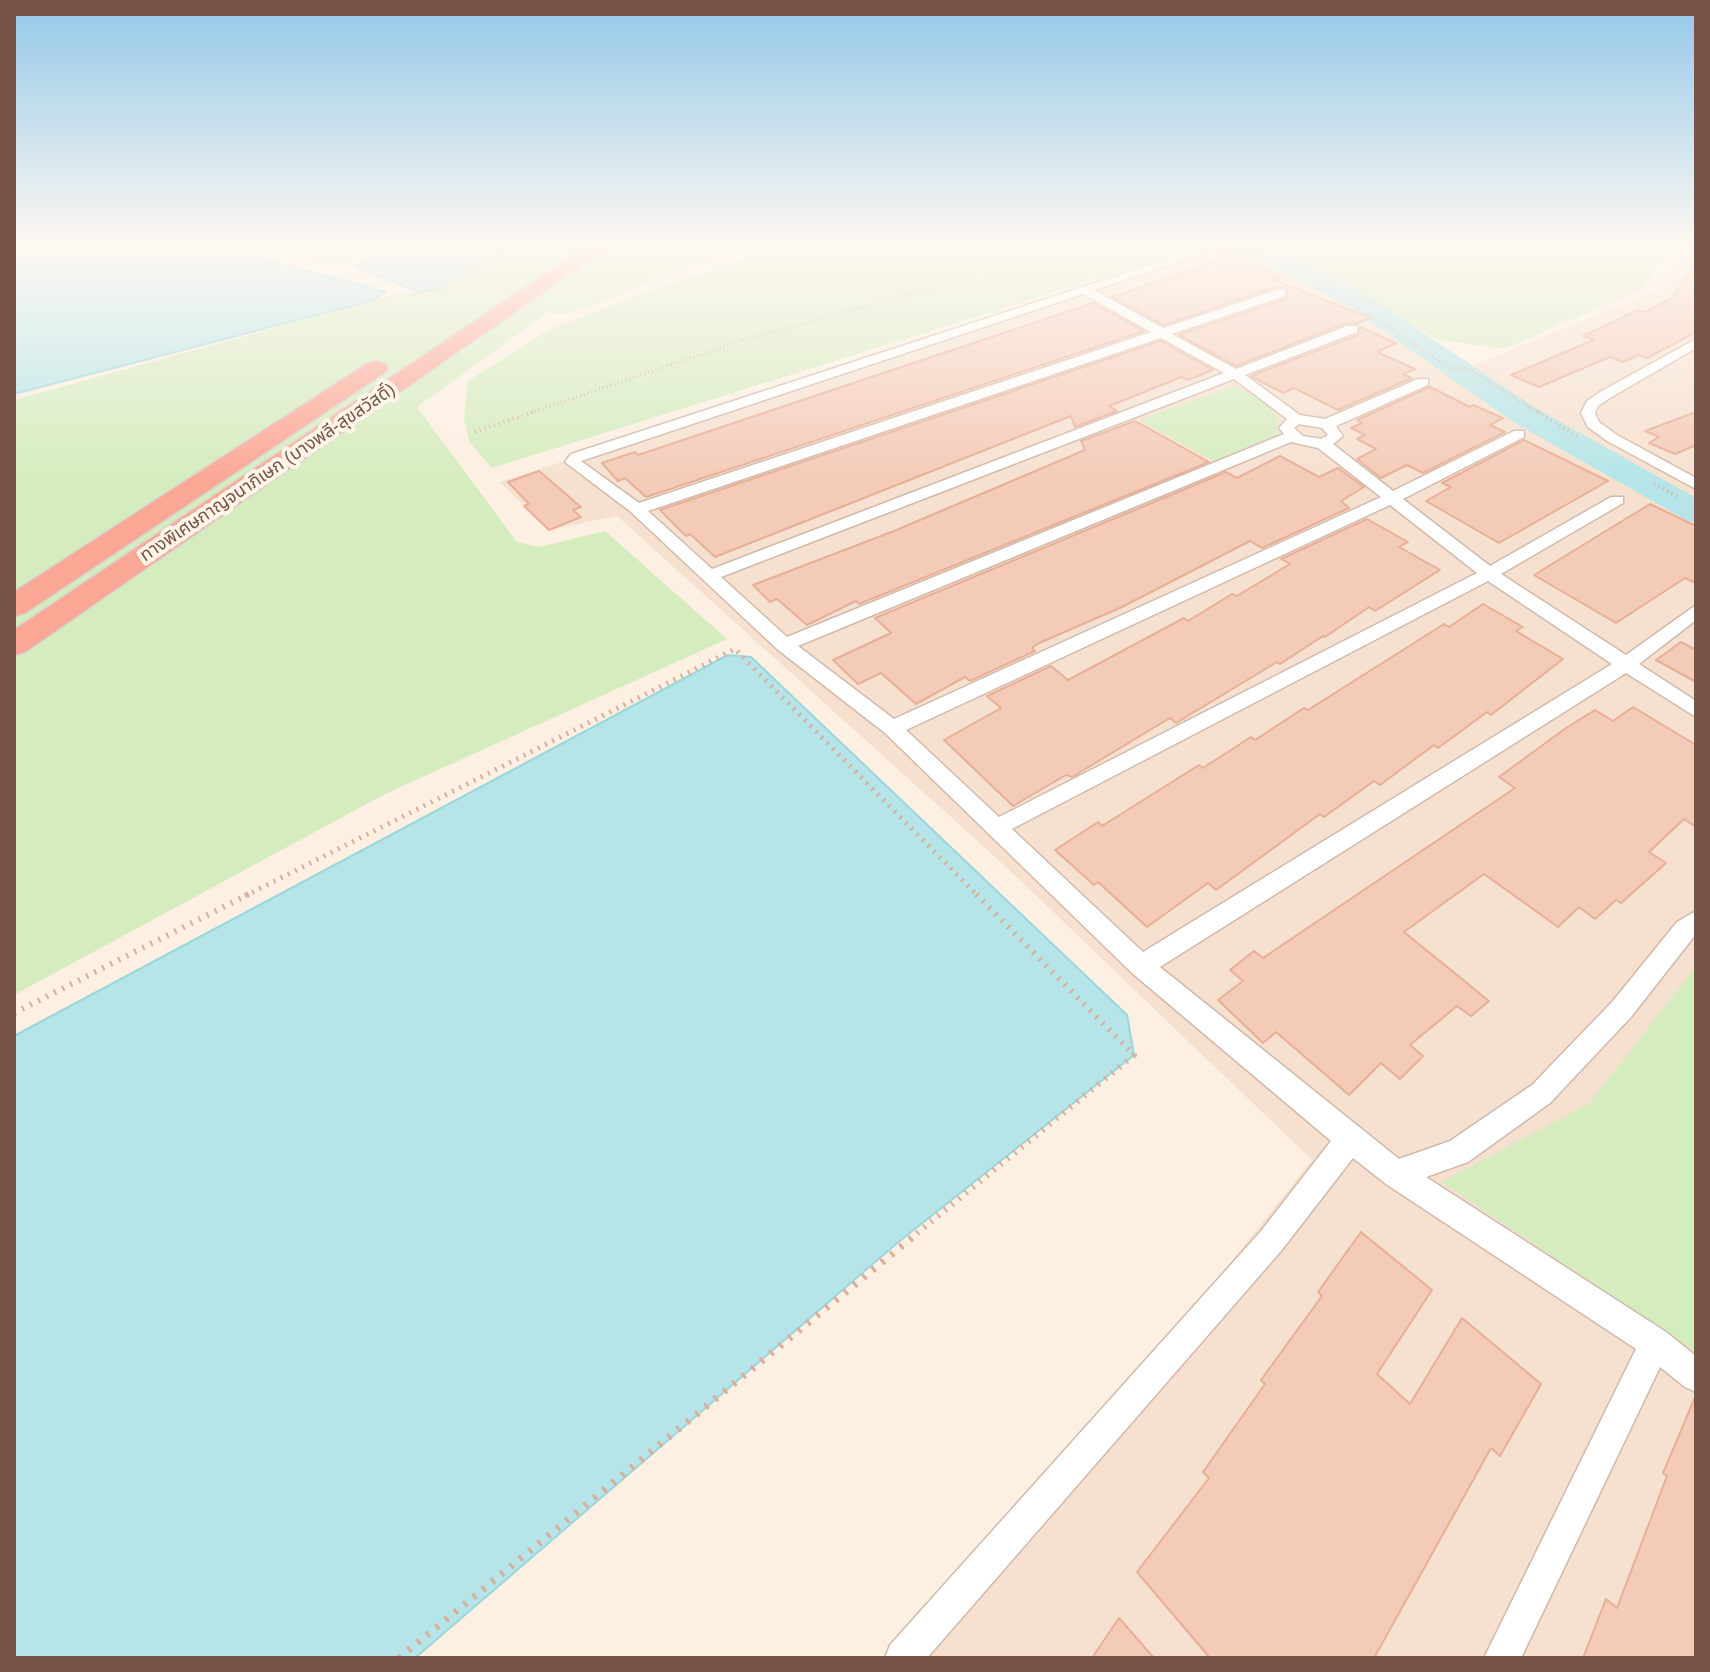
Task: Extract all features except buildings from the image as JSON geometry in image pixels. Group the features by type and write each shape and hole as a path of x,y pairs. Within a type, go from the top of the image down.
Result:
{"highway":[{"path":"428,334 443,324"},
{"name":"ทางพิเศษกาญจนาภิเษก (บางพลี-สุขสวัสดิ์)","path":"14,645 485,324"},
{"name":"ทางพิเศษกาญจนาภิเษก (บางพลี-สุขสวัสดิ์)","path":"14,606 402,351"}],"street":[{"path":"978,324 573,459 575,465 637,509 784,645 892,728 1141,966 1350,1139 1396,1174 1655,1343 1696,1376"},
{"path":"1148,324 1237,375 1306,442 1323,444 1489,574 1696,710"},
{"path":"637,509 1183,324"},
{"path":"708,576 1352,329"},
{"path":"1696,343 1605,395 1592,404 1588,413 1593,424 1612,438 1696,484"},
{"path":"784,645 1294,428 1327,424 1423,382"},
{"path":"1323,444 1336,436 1327,424"},
{"path":"892,728 1394,497 1519,434"},
{"path":"998,827 1489,574 1617,500"},
{"path":"1141,966 1626,664 1696,611"},
{"path":"1396,1174 1458,1152 1541,1094 1622,1009 1685,929 1696,921"},
{"path":"903,1658 1271,1241 1350,1139"},
{"path":"1502,1658 1655,1343"}],"path":[{"path":"475,432 740,341 802,324"},
{"path":"1383,324 1451,369 1467,368 1582,439"},
{"path":"1645,479 1685,500"},
{"path":"14,1013 735,649 1134,1055 399,1658"}],"shaded area":[{"path":"986,324 1382,324 1453,374 1648,493 1696,517 1696,1658 918,1658 1312,1160 1004,865 617,516 549,530 500,482"},
{"path":"1575,324 1696,324 1696,504 1658,487 1467,368"}],"green space":[{"path":"289,324 532,324 417,407 517,542 539,547 605,531 727,639 385,794 14,995 14,400"},
{"path":"564,324 953,324 492,468 470,443 464,419 468,381 548,330"},
{"path":"1411,324 1562,324 1504,349 1439,340"},
{"path":"1236,385 1272,408 1277,419 1277,435 1215,462 1139,420"},
{"path":"1696,966 1696,1352 1441,1182 1589,1104"}],"water":[{"path":"14,324 283,324 14,394"},
{"path":"728,655 751,657 1127,1015 1134,1055 896,1244 415,1658 14,1658 14,1036"}],"waterway":[{"path":"1392,324 1523,414 1696,512"}]}
